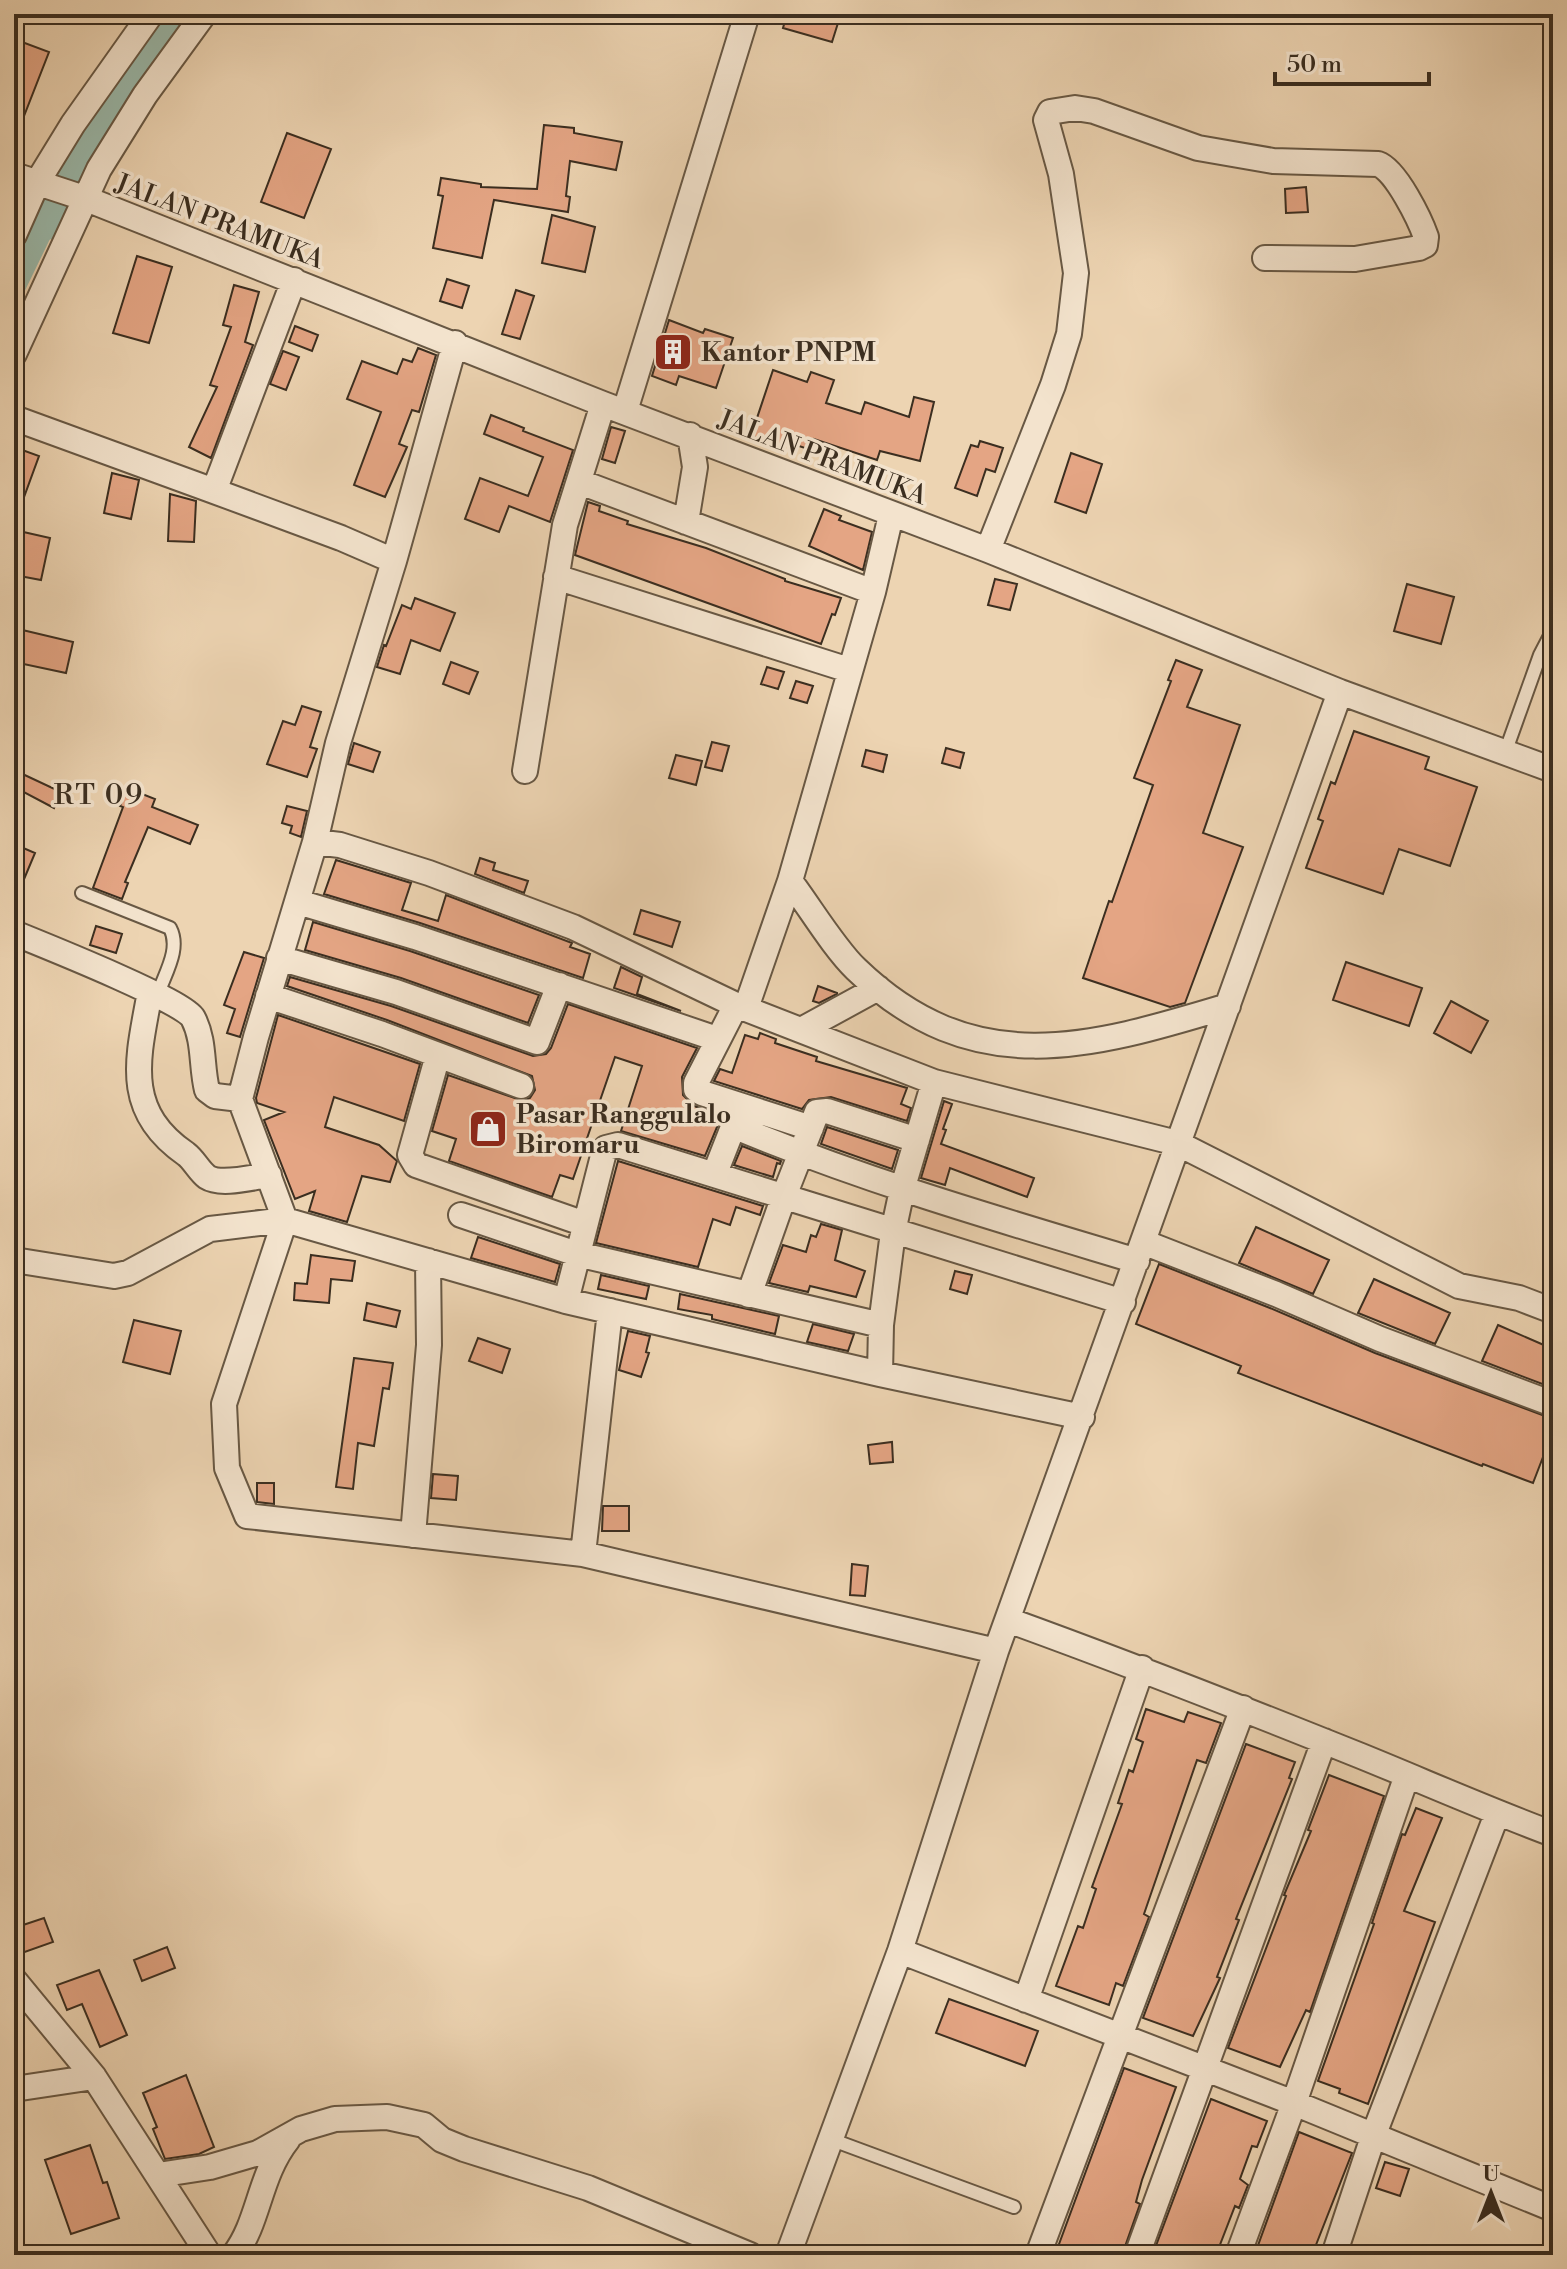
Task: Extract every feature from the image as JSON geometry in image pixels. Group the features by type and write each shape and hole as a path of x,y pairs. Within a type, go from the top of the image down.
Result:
{"street":[{"path":"14,235 73,124 151,14"},
{"path":"14,354 79,196 145,95 204,14"},
{"path":"525,771 565,525 580,482 614,407 747,14"},
{"path":"988,550 1053,385 1069,334 1076,273 1061,174 1046,120 1050,112 1075,108 1094,111 1198,148 1273,161 1378,164 1385,167 1398,184 1426,237 1425,245 1419,248 1355,259 1265,258"},
{"path":"14,175 42,183"},
{"name":"JALAN PRAMUKA","path":"42,183 891,515 988,550 1340,692 1553,770"},
{"path":"214,491 294,280"},
{"path":"455,343 394,561 338,743 315,842 240,1099 285,1220 224,1404 227,1468 247,1516 583,1554 996,1651"},
{"path":"14,418 341,538 394,561"},
{"path":"686,522 695,467 690,435"},
{"path":"580,482 873,592"},
{"path":"891,515 873,592 790,881 741,1006 717,1039 696,1089 802,1155 998,1219 1140,1251 1276,1294 1380,1339 1553,1404"},
{"path":"556,577 849,670"},
{"path":"788,2255 900,1951 996,1651 1340,692"},
{"path":"315,842 340,845 429,873 573,927 741,1006 934,1082 1177,1143 1459,1286 1519,1298 1553,1311"},
{"path":"790,881 854,967 923,1020 954,1034 985,1042 1025,1046 1077,1044 1136,1033 1228,1006"},
{"path":"298,902 717,1039"},
{"path":"14,933 154,993 191,1013 201,1036 207,1090 215,1096 240,1099"},
{"path":"279,958 396,992 537,1042 559,985"},
{"path":"803,1029 878,988"},
{"path":"154,993 138,1056 142,1101 151,1122 166,1141 193,1159 208,1178 221,1180 269,1175"},
{"path":"268,996 521,1086"},
{"path":"438,1055 410,1155 416,1165 585,1224"},
{"path":"880,1374 881,1325 893,1232 934,1082"},
{"path":"749,1295 815,1114 823,1111 917,1140"},
{"path":"738,1115 811,1128"},
{"path":"715,1173 738,1115"},
{"path":"566,1301 604,1152 610,1146 624,1146 1123,1302"},
{"path":"461,1215 577,1254 881,1325"},
{"path":"986,1260 998,1219"},
{"path":"14,1260 114,1276 128,1273 210,1229 285,1220 566,1301 1082,1417"},
{"path":"413,1535 429,1345 428,1261"},
{"path":"583,1554 610,1311"},
{"path":"1008,1620 1142,1668 1497,1814 1553,1834"},
{"path":"1026,2000 1142,1668"},
{"path":"1038,2255 1243,1708"},
{"path":"1137,2255 1324,1741"},
{"path":"1238,2255 1407,1775"},
{"path":"1334,2255 1374,2134 1497,1814"},
{"path":"900,1951 1374,2134 1553,2209"},
{"path":"14,1980 94,2077 209,2255"},
{"path":"14,2089 94,2077"},
{"path":"158,2175 210,2167 258,2153 301,2129 335,2119 387,2117 424,2125 442,2140 464,2149 588,2188 750,2255"},
{"path":"234,2255 243,2243 262,2184 275,2156 290,2137"}],"lane":[{"path":"1505,753 1540,655 1553,630"},
{"path":"82,893 170,928 175,937 175,948 154,993"},
{"path":"830,2139 1014,2207"}],"building":[{"path":"787,14 816,19 816,16 838,23 832,42 783,28"},
{"path":"14,39 49,52 15,139 14,139"},
{"path":"544,125 574,128 574,133 622,142 616,170 570,161 566,196 570,197 568,212 494,200 482,258 433,248 443,196 438,195 441,178 481,184 481,187 537,189"},
{"path":"287,133 331,149 304,218 261,202"},
{"path":"1306,187 1308,212 1286,213 1285,189"},
{"path":"552,215 595,227 585,272 542,263"},
{"path":"137,256 172,267 149,343 113,333"},
{"path":"447,279 469,286 462,308 440,301"},
{"path":"234,285 259,292 245,342 253,345 211,458 189,447 217,387 210,385 231,327 223,325"},
{"path":"516,290 534,296 520,339 502,334"},
{"path":"669,320 703,333 705,329 733,338 716,388 679,376 676,385 652,376"},
{"path":"295,326 318,335 312,351 289,342"},
{"path":"418,348 436,355 419,412 412,410 399,444 407,447 385,497 354,485 381,412 347,399 362,361 397,374 403,359 412,362"},
{"path":"283,351 299,357 286,390 270,384"},
{"path":"773,370 807,382 811,372 834,380 826,403 861,414 865,402 909,417 914,397 934,402 920,461 880,451 877,460 814,439 811,450 784,441 783,447 751,436"},
{"path":"491,415 573,450 550,522 509,506 499,532 465,519 480,478 528,496 543,457 484,434"},
{"path":"611,427 625,431 615,463 602,459"},
{"path":"980,441 1003,448 995,472 986,469 977,496 955,488 971,445 978,447"},
{"path":"14,447 39,456 16,519 14,519"},
{"path":"1071,453 1102,464 1086,513 1055,502"},
{"path":"112,473 139,480 131,519 104,513"},
{"path":"170,494 196,501 194,542 168,541"},
{"path":"588,502 600,506 599,511 628,521 627,524 706,548 785,581 841,598 821,644 575,555"},
{"path":"824,509 841,516 839,520 872,532 863,570 809,546"},
{"path":"19,531 50,538 41,580 14,575 14,553"},
{"path":"995,579 1017,584 1010,610 988,605"},
{"path":"1407,584 1454,597 1441,644 1394,631"},
{"path":"415,598 455,613 440,651 411,640 400,674 377,667 402,605 411,609"},
{"path":"14,628 73,642 66,673 14,662"},
{"path":"1176,660 1202,670 1187,707 1240,725 1203,833 1243,847 1185,1003 1170,1007 1083,978 1153,785 1134,778"},
{"path":"451,662 478,672 469,694 443,684"},
{"path":"767,667 784,672 778,689 761,684"},
{"path":"796,681 813,686 807,703 790,698"},
{"path":"302,706 321,712 310,747 317,749 307,777 267,764 283,721 295,725"},
{"path":"1354,731 1429,757 1425,769 1477,787 1450,866 1399,849 1383,894 1306,868 1323,821 1318,819 1331,782 1335,784"},
{"path":"712,742 729,746 722,771 705,767"},
{"path":"354,743 380,752 373,772 348,764"},
{"path":"946,748 964,753 960,768 942,763"},
{"path":"866,750 887,755 883,772 862,766"},
{"path":"676,755 702,761 696,785 669,778"},
{"path":"14,770 61,792 54,808 14,787"},
{"path":"127,788 155,799 152,807 198,825 190,844 148,827 125,882 128,883 122,899 93,888"},
{"path":"287,806 307,811 301,837 290,833 292,826 282,823"},
{"path":"14,844 35,853 14,903"},
{"path":"480,858 495,863 493,870 528,881 524,893 475,874"},
{"path":"336,860 411,883 402,910 438,921 446,895 572,943 570,947 590,954 583,978 324,894"},
{"path":"641,910 680,922 672,947 634,934"},
{"path":"313,922 539,995 528,1023 401,978 305,950"},
{"path":"96,926 122,934 116,953 90,945"},
{"path":"244,952 264,958 240,1037 227,1033 235,1009 224,1005"},
{"path":"1346,962 1422,988 1409,1026 1333,1000"},
{"path":"621,967 642,977 637,994 681,1011 614,988"},
{"path":"290,977 391,1006 533,1056 546,1054 551,1048 568,1004 697,1048 682,1077 683,1095 694,1106 722,1115 705,1156 621,1131 642,1066 615,1057 573,1179 560,1175 552,1197 449,1161 456,1139 432,1131 448,1075 523,1101 530,1098 535,1090 532,1076 387,1020 287,986"},
{"path":"818,986 837,994 819,1003 813,1001"},
{"path":"1451,1001 1488,1021 1471,1053 1434,1033"},
{"path":"278,1015 420,1064 404,1121 334,1097 325,1127 379,1145 397,1161 390,1182 362,1176 347,1222 309,1211 315,1191 295,1199 264,1120 284,1112 257,1103"},
{"path":"760,1033 776,1039 775,1043 817,1057 816,1061 907,1088 901,1104 911,1108 907,1121 831,1097 809,1100 802,1109 714,1081 720,1069 732,1073 745,1035 758,1039"},
{"path":"944,1101 952,1104 941,1144 1034,1178 1027,1197 950,1168 945,1185 921,1178"},
{"path":"827,1127 898,1150 892,1169 821,1144"},
{"path":"742,1146 781,1161 777,1163 773,1177 734,1165"},
{"path":"618,1161 763,1206 760,1215 736,1207 730,1225 713,1219 698,1267 596,1243"},
{"path":"821,1224 842,1230 835,1260 865,1271 856,1297 810,1286 808,1292 769,1283 783,1245 806,1252 811,1235 816,1237"},
{"path":"1256,1227 1329,1260 1313,1294 1239,1263"},
{"path":"478,1237 560,1264 555,1282 471,1258"},
{"path":"311,1255 355,1261 352,1281 331,1279 329,1303 294,1300 295,1283 307,1284"},
{"path":"1159,1264 1375,1353 1553,1419 1553,1431 1533,1483 1238,1373 1241,1366 1136,1324"},
{"path":"955,1271 972,1275 967,1294 950,1289"},
{"path":"601,1275 649,1286 646,1299 598,1289"},
{"path":"1374,1279 1450,1313 1435,1344 1358,1313"},
{"path":"680,1294 779,1316 775,1334 712,1319 712,1315 678,1309"},
{"path":"367,1303 400,1311 396,1327 364,1320"},
{"path":"134,1320 181,1331 170,1374 123,1362"},
{"path":"813,1324 854,1334 848,1351 807,1342"},
{"path":"1498,1325 1553,1349 1553,1388 1482,1361"},
{"path":"628,1331 650,1336 646,1352 649,1353 641,1377 619,1370"},
{"path":"478,1338 510,1349 502,1373 469,1361"},
{"path":"354,1358 393,1363 389,1389 383,1388 374,1446 358,1443 353,1489 336,1487"},
{"path":"892,1442 893,1462 870,1464 868,1445"},
{"path":"433,1474 458,1476 456,1500 431,1498"},
{"path":"257,1483 274,1483 274,1504 257,1502"},
{"path":"603,1506 629,1506 629,1531 602,1531"},
{"path":"852,1564 868,1566 865,1596 850,1595"},
{"path":"1146,1709 1184,1722 1188,1712 1221,1723 1206,1763 1197,1760 1144,1914 1149,1917 1123,1986 1116,1983 1109,2005 1056,1986 1078,1926 1083,1928 1096,1889 1092,1887 1122,1804 1118,1803 1143,1742 1136,1739"},
{"path":"1246,1744 1295,1762 1289,1778 1292,1779 1236,1919 1239,1920 1217,1977 1220,1978 1193,2036 1143,2018"},
{"path":"1329,1775 1384,1796 1310,2012 1306,2010 1280,2067 1228,2048 1311,1831 1308,1830"},
{"path":"1416,1808 1442,1818 1404,1911 1435,1922 1368,2104 1318,2081 1374,1924 1402,1834 1405,1835"},
{"path":"44,1918 53,1942 19,1954 14,1928"},
{"path":"167,1947 175,1968 142,1981 134,1960"},
{"path":"99,1970 127,2035 100,2047 82,2004 67,2010 57,1985"},
{"path":"949,1999 1038,2031 1025,2066 936,2033"},
{"path":"1124,2068 1176,2087 1142,2180 1136,2202 1140,2204 1122,2255 1055,2255"},
{"path":"186,2075 214,2147 199,2154 165,2159 153,2129 157,2127 143,2093"},
{"path":"1211,2099 1267,2121 1257,2147 1252,2146 1240,2179 1248,2185 1239,2208 1235,2206 1216,2255 1166,2255 1154,2251"},
{"path":"1299,2132 1352,2153 1312,2255 1267,2255 1256,2251"},
{"path":"90,2145 119,2218 71,2234 45,2160"},
{"path":"1385,2162 1409,2169 1400,2196 1376,2188"}],"waterway":[{"path":"46,222 79,160 183,14"},
{"path":"14,288 46,222"}],"place":[{"name":"Kantor PNPM","path":"673,352"},
{"name":"Pasar Ranggulalo Biromaru","path":"488,1129"}],"district":[{"name":"RT 09","path":"99,794"}]}
